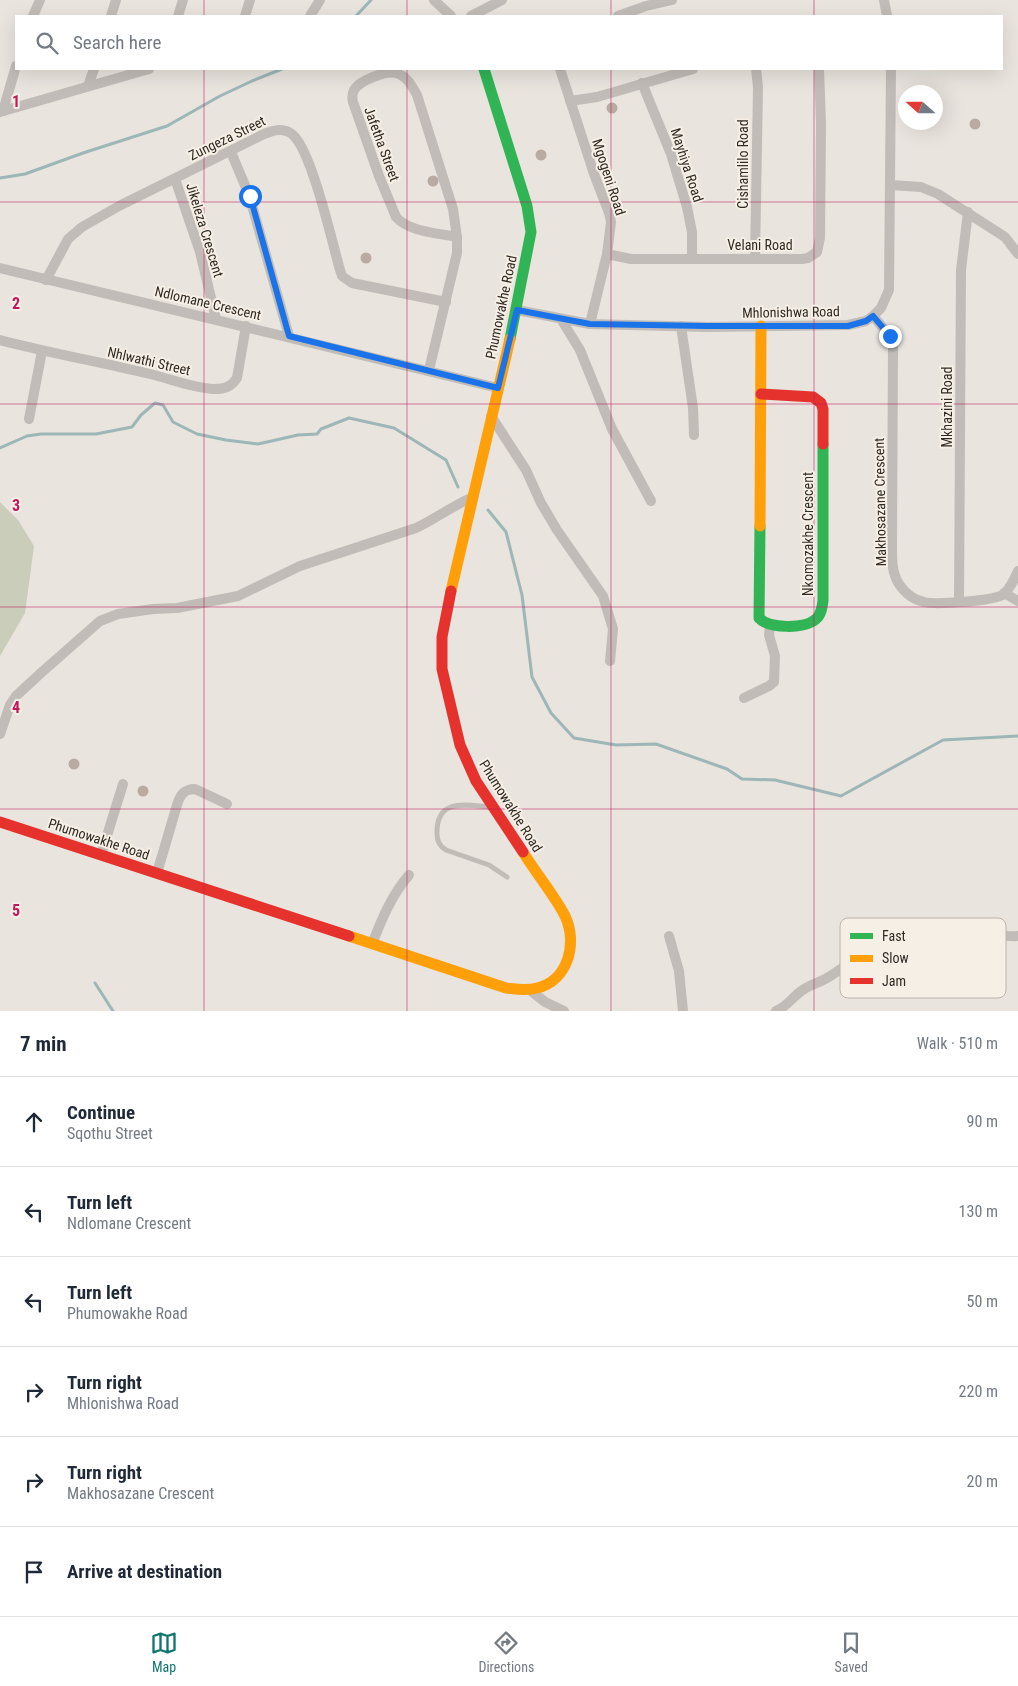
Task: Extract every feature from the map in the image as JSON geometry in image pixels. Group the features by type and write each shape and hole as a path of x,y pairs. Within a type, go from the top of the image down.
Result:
{"street":[{"path":"33,15 40,0"},
{"path":"111,15 116,0"},
{"path":"178,15 183,0"},
{"path":"245,15 250,0"},
{"path":"311,15 320,0"},
{"path":"434,0 450,15"},
{"path":"473,15 502,0"},
{"path":"621,15 646,6 672,0"},
{"path":"884,0 887,15"},
{"path":"1,112 15,69"},
{"path":"88,86 94,70"},
{"path":"1,112 145,70"},
{"name":"Phumowakhe Road","path":"0,822 506,988 530,990 550,983 563,970 570,952 572,939 570,929 565,917 476,781 467,764 460,745 445,684 441,655 447,608 517,310 531,241 530,222 525,199 484,70"},
{"name":"Mgogeni Road","path":"560,70 594,174 609,213 611,232 590,324"},
{"path":"570,101 596,97 689,70"},
{"name":"Cishamlilo Road","path":"755,259 758,87 756,70"},
{"name":"Velani Road","path":"607,254 631,259 802,259 813,255 819,247 821,218 819,70"},
{"path":"873,316 881,308 889,290 891,70"},
{"name":"Jafetha Street","path":"429,370 457,253 457,237 453,209 417,95 412,86 398,74 388,71 359,84 353,91 353,102 379,176 396,217 400,222 413,228 457,237"},
{"name":"Mayhiya Road","path":"642,83 670,154 687,207 692,232 692,258"},
{"name":"Zungeza Street","path":"46,280 62,248 74,233 94,220 275,129 281,129 294,135 305,152 340,270 346,280 352,283 446,302"},
{"path":"231,152 250,196 289,336"},
{"name":"Jikeleza Crescent","path":"175,179 200,252 216,319"},
{"path":"890,185 928,189 1005,236 1018,254"},
{"name":"Mkhazini Road","path":"959,602 961,270 968,212"},
{"name":"Ndlomane Crescent","path":"0,268 289,336 498,388"},
{"name":"Mhlonishwa Road","path":"517,310 590,324 681,326 848,326 866,321 873,316"},
{"name":"Makhosazane Crescent","path":"873,316 890,336 893,347 892,543 895,575 899,583 913,598 933,604 992,598 1004,593"},
{"path":"561,319 580,350 612,429 651,501"},
{"name":"Nhlwathi Street","path":"0,340 202,387 221,389 228,387 237,378 246,326"},
{"path":"681,326 693,408 694,435"},
{"path":"744,698 774,682 775,656 769,636 770,626 762,622 758,613 762,394 761,326"},
{"path":"30,419 42,351"},
{"name":"Nkomozakhe Crescent","path":"762,394 813,397 821,403 823,409 822,609 815,620 809,623 770,626"},
{"path":"491,416 526,470 541,503 557,530 603,596 613,629 610,661"},
{"path":"0,734 10,705 16,696 100,621 118,614 177,608 238,596 300,566 416,528 430,522 453,506 472,497"},
{"path":"1018,570 1004,593 1018,601"},
{"path":"101,855 123,784"},
{"path":"157,874 181,794 189,789 195,789 227,804"},
{"path":"372,944 389,904 399,886 409,875"},
{"path":"669,936 679,971 683,1011"},
{"path":"776,1011 801,991 840,970"},
{"path":"530,990 545,1002 564,1011"}],"lane":[{"path":"493,807 456,805 445,810 438,820 437,837 442,848 489,865 507,878"}],"green space":[{"path":"0,502 18,520 34,546 25,613 0,656"}],"building":[{"path":"610,103 614,103 617,108 616,112 610,113 607,110 607,106"},
{"path":"973,119 977,119 980,124 979,128 973,129 970,126 970,122"},
{"path":"539,150 543,150 546,155 545,159 539,160 536,157 536,153"},
{"path":"431,176 435,176 438,181 437,185 431,186 428,183 428,179"},
{"path":"364,253 368,253 371,258 370,262 364,263 361,260 361,256"},
{"path":"72,759 76,759 79,764 78,768 72,769 69,766 69,762"},
{"path":"141,786 145,786 148,791 147,795 141,796 138,793 138,789"}],"waterway":[{"path":"357,15 371,0"},
{"path":"0,178 25,174 167,126 220,96 280,70"},
{"path":"0,448 27,436 41,434 96,434 132,427 141,415 155,403 163,405 173,422 197,434 258,444 298,435 317,434 321,429 349,418 394,428 446,460 458,487"},
{"path":"488,510 506,532 522,595 532,677 551,713 574,738 616,745 656,744 727,769 742,779 775,780 841,796 943,740 1018,736"},
{"path":"95,983 113,1011"}],"traffic: fast":[{"path":"484,70 527,206 531,232 510,339"},
{"path":"760,526 759,618 764,622 779,626 796,626 811,622 819,615 823,601 823,444"}],"traffic: slow":[{"path":"760,526 761,326"},
{"path":"451,591 510,339"},
{"path":"349,936 506,988 529,989 548,984 556,978 567,960 570,949 569,927 561,908 523,852"}],"traffic: jam":[{"path":"761,394 813,397 821,403 823,409 823,444"},
{"path":"451,591 442,637 442,669 460,745 476,781 523,852"},
{"path":"0,822 349,936"}],"route":[{"path":"250,196 289,336 498,388 517,310 590,324 707,326 848,326 866,321 873,316 890,336"}]}
